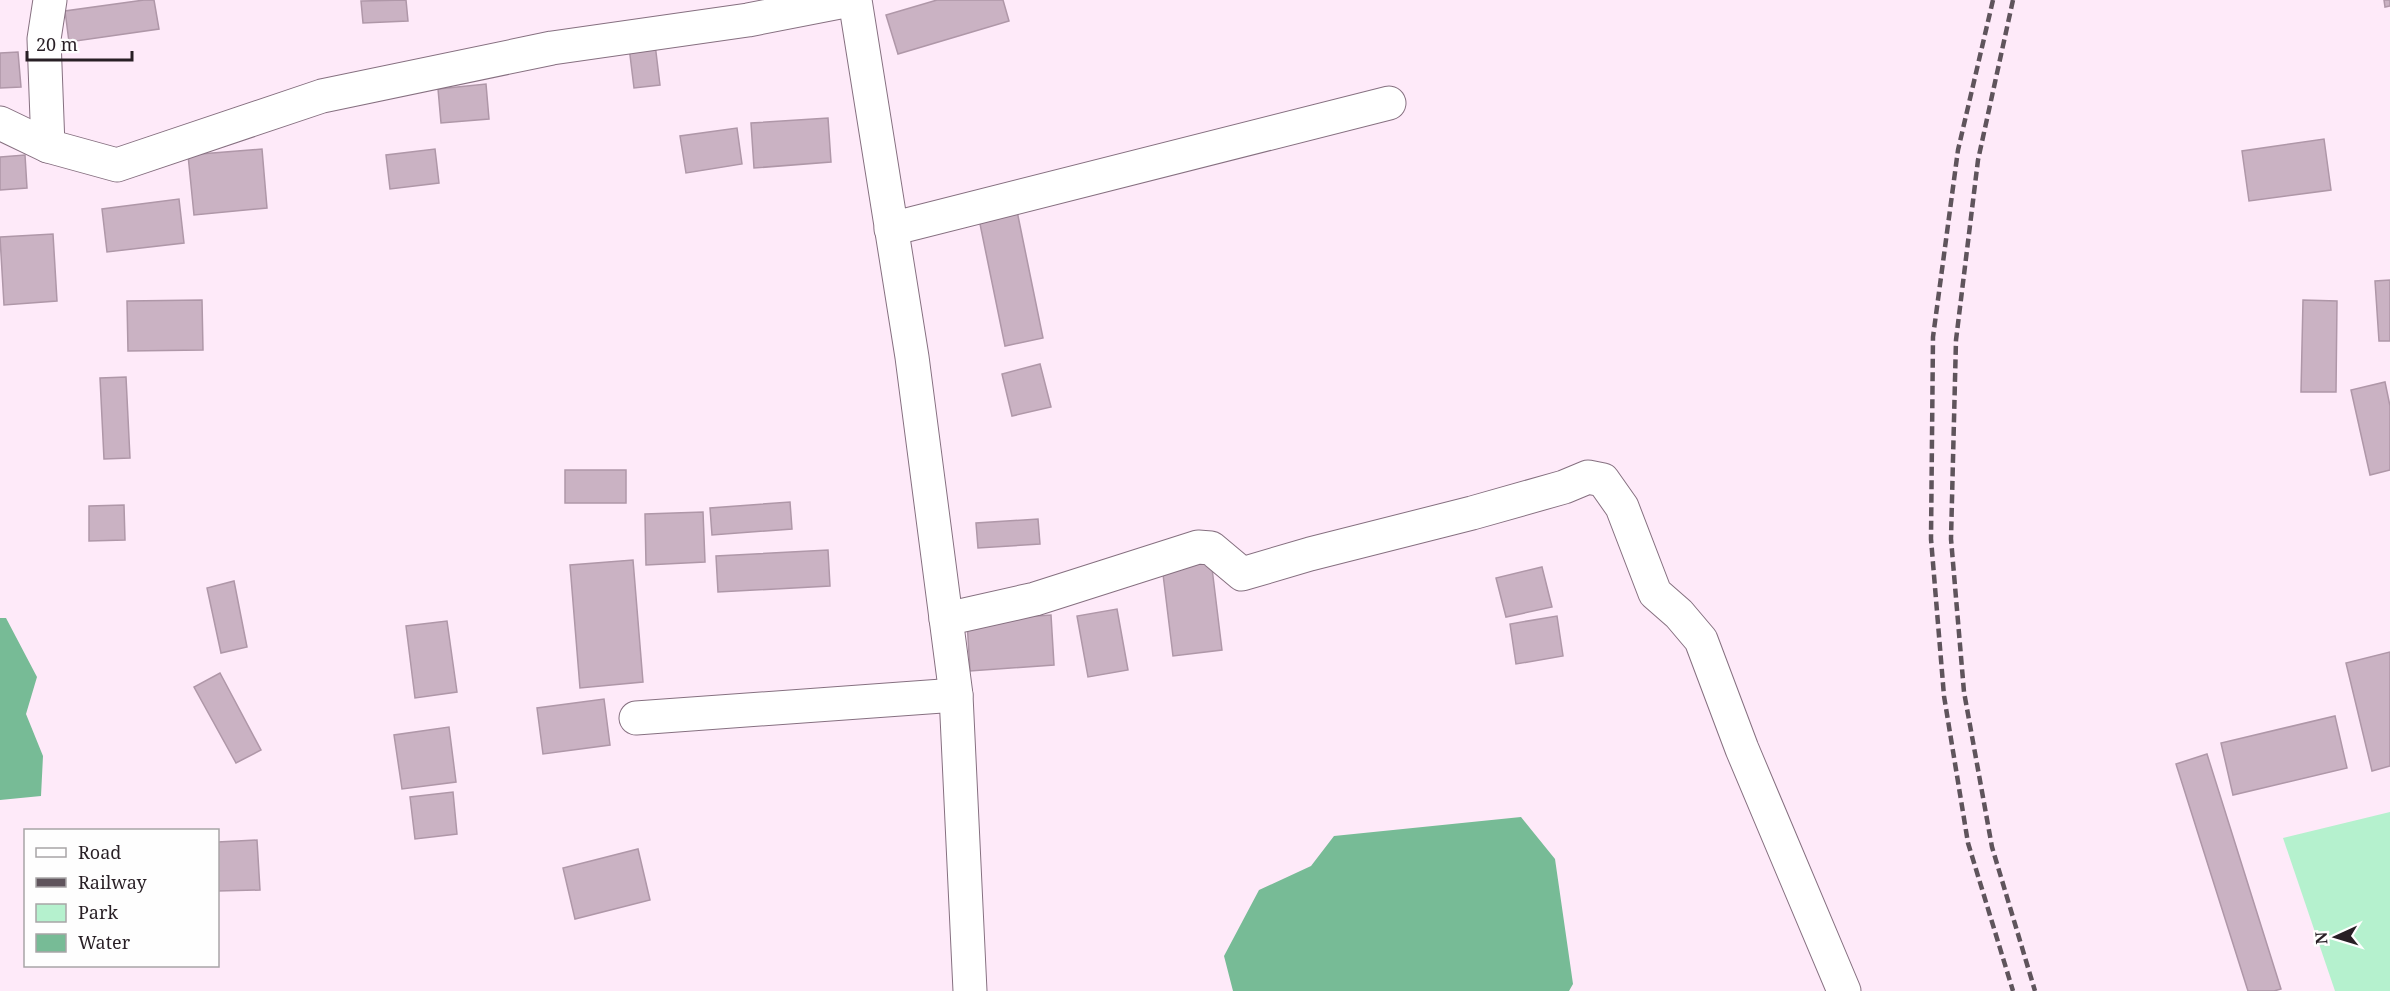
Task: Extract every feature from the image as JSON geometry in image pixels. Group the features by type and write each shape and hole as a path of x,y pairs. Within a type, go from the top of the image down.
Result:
{"street":[{"path":"48,146 44,39 50,0"},
{"path":"0,123 48,146 117,165 322,96 552,48 748,20 850,0"},
{"path":"855,0 912,357 956,695 970,991"},
{"path":"891,229 1389,104"},
{"path":"946,619 1035,599 1197,547 1211,548 1242,574 1310,554 1472,513 1564,487 1588,477 1603,480 1622,507 1654,593 1679,614 1701,640 1742,748 1844,991"},
{"path":"636,718 956,695"}],"green space":[{"path":"2390,812 2390,991 2335,991 2283,838"}],"water":[{"path":"0,618 6,618 37,677 26,714 43,756 41,796 0,800"},
{"path":"1521,817 1555,859 1573,984 1569,991 1233,991 1224,956 1259,890 1311,866 1334,836"}],"building":[{"path":"154,0 159,29 69,42 65,11"},
{"path":"406,0 408,21 363,23 361,1"},
{"path":"937,0 1003,0 1009,21 898,54 886,15"},
{"path":"2384,0 2390,0 2390,6 2385,7"},
{"path":"655,44 660,85 634,88 629,47"},
{"path":"18,52 21,87 0,88 0,53"},
{"path":"486,84 489,119 441,123 438,89"},
{"path":"828,118 831,162 754,168 751,123"},
{"path":"737,128 742,164 686,173 680,136"},
{"path":"2324,139 2331,190 2249,201 2242,151"},
{"path":"262,149 267,208 194,215 188,155"},
{"path":"435,149 439,183 390,189 386,155"},
{"path":"25,155 27,188 0,190 0,157"},
{"path":"179,199 184,243 107,252 102,209"},
{"path":"1017,211 1043,338 1005,346 979,219"},
{"path":"53,234 57,301 4,305 0,237"},
{"path":"2390,280 2390,341 2379,341 2375,281"},
{"path":"202,300 203,350 128,351 127,301"},
{"path":"2303,300 2337,301 2336,392 2301,392"},
{"path":"1040,364 1051,407 1012,416 1002,374"},
{"path":"126,377 130,458 104,459 100,378"},
{"path":"2385,382 2390,406 2390,470 2370,475 2351,390"},
{"path":"565,470 626,470 626,503 565,503"},
{"path":"790,502 792,529 712,535 710,508"},
{"path":"124,505 125,540 89,541 89,506"},
{"path":"703,512 705,562 646,565 645,514"},
{"path":"1038,519 1040,544 978,548 976,523"},
{"path":"828,550 830,586 718,592 716,556"},
{"path":"633,560 643,682 580,688 570,565"},
{"path":"1211,560 1222,650 1173,656 1162,566"},
{"path":"1542,567 1552,607 1506,617 1496,578"},
{"path":"234,581 247,647 221,653 207,588"},
{"path":"1117,609 1128,670 1088,677 1077,616"},
{"path":"1051,615 1054,665 970,671 967,621"},
{"path":"1557,616 1563,656 1516,664 1510,624"},
{"path":"447,621 457,692 415,698 406,626"},
{"path":"2390,652 2390,766 2372,771 2346,663"},
{"path":"220,673 261,750 236,763 194,687"},
{"path":"604,699 610,745 543,754 537,708"},
{"path":"2335,716 2347,768 2233,795 2221,743"},
{"path":"449,727 456,782 402,789 394,735"},
{"path":"2207,754 2281,989 2248,991 2176,764"},
{"path":"453,792 457,834 415,839 410,797"},
{"path":"257,840 260,890 219,891 219,842"},
{"path":"638,849 650,900 575,919 563,868"}],"railway":[{"path":"1993,0 1958,150 1933,337 1931,539 1944,696 1968,843 2013,991"},
{"path":"2013,0 1978,160 1956,340 1951,539 1964,692 1992,847 2035,991"}]}
